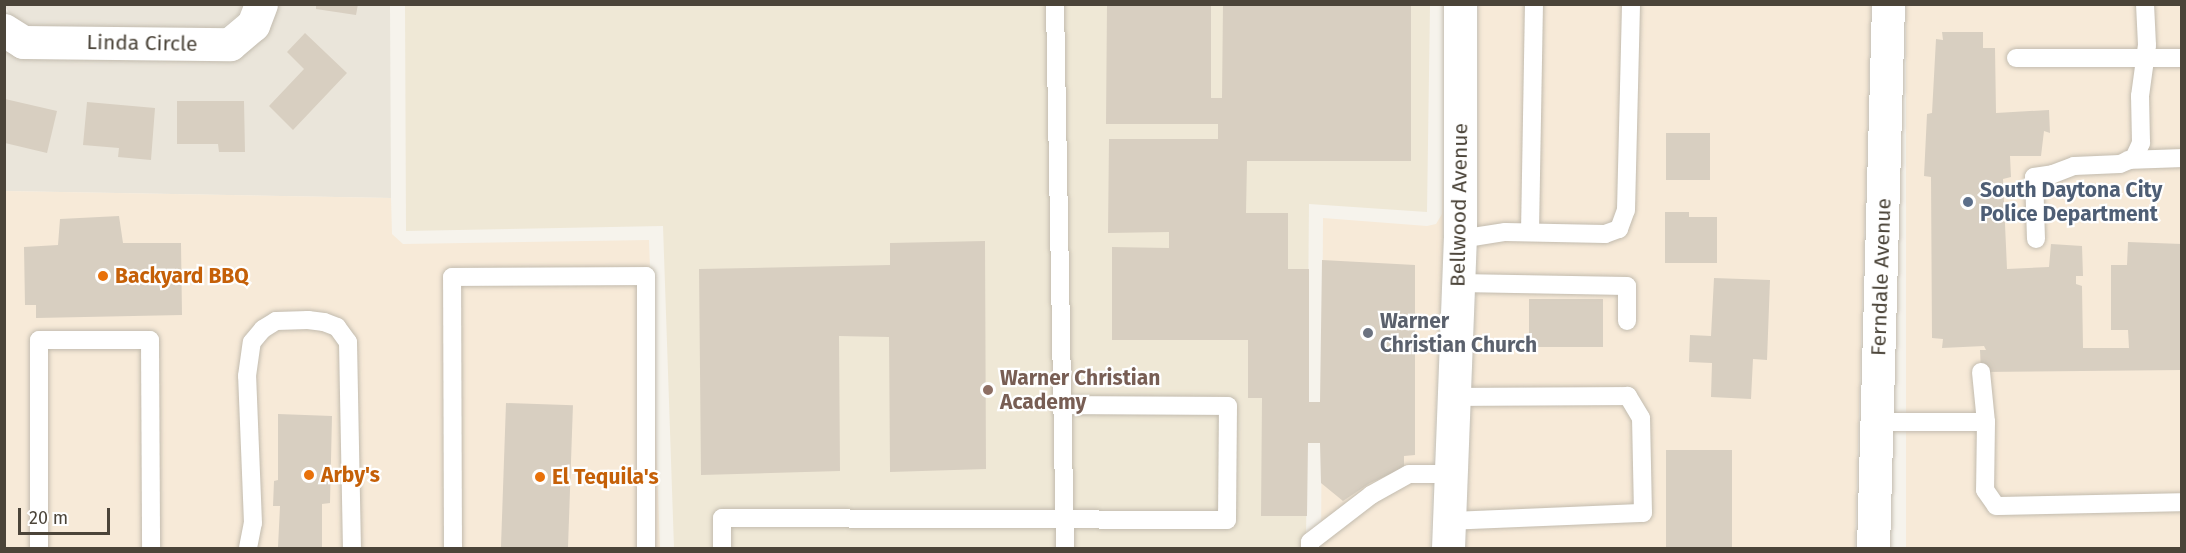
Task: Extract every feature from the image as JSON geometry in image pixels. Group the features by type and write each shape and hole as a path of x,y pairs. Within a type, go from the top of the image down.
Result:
{"street":[{"name":"Linda Circle","path":"4,30 23,42 230,44 253,25 261,4"},
{"name":"Bellwood Avenue","path":"1449,535 1460,239 1460,4"},
{"name":"Ferndale Avenue","path":"1873,549 1888,4"}],"lane":[{"path":"1055,4 1065,549"},
{"path":"1530,232 1534,4"},
{"path":"1460,239 1505,232 1605,234 1618,229 1626,210 1631,4"},
{"path":"2036,239 2034,177 2053,174 2074,166 2120,164 2134,158 2141,144 2140,96 2145,58 2145,4"},
{"path":"2016,58 2181,58"},
{"path":"2128,160 2181,158"},
{"path":"453,549 452,277 645,276 646,549"},
{"path":"1459,283 1627,286 1627,321"},
{"path":"248,549 253,524 247,376 252,342 263,329 276,321 308,320 324,322 337,327 348,342 352,549"},
{"path":"39,549 39,340 150,340 151,549"},
{"path":"1981,372 1986,422 1985,490 1996,506 2181,502"},
{"path":"1449,535 1643,513 1641,418 1628,396 1454,397"},
{"path":"722,549 722,518 1227,520 1227,406 1062,405"},
{"path":"1876,422 1986,422"},
{"path":"1310,549 1310,542 1362,502 1409,474 1451,474"}],"shaded area":[{"path":"4,5 242,5 238,15 221,28 27,27 12,17"},
{"path":"279,5 390,5 391,198 5,191 4,49 25,58 231,60 242,56 265,37"},
{"name":"Warner Christian Academy","path":"405,5 1430,5 1427,212 1309,204 1306,548 674,548 663,226 406,231"},
{"path":"1478,5 1871,5 1855,548 1466,548 1478,242"},
{"path":"1906,5 2181,5 2181,548 1906,548"},
{"path":"1443,160 1443,237 1430,548 1321,548 1323,218 1427,226 1436,224 1442,214"},
{"path":"5,191 391,198 392,234 403,244 649,240 660,548 5,548"}],"building":[{"path":"316,4 358,4 356,15 316,9"},
{"path":"1107,4 1211,4 1211,98 1222,98 1223,4 1411,4 1411,161 1247,161 1246,213 1288,213 1288,269 1309,269 1309,402 1320,402 1322,260 1415,265 1415,455 1404,456 1404,468 1370,483 1343,501 1321,483 1320,443 1308,443 1307,516 1261,516 1262,398 1248,398 1248,340 1112,340 1112,247 1169,248 1169,232 1108,233 1109,139 1218,139 1218,124 1106,124"},
{"name":"South Daytona City Police Department","path":"1942,32 1983,32 1983,48 1995,48 1996,113 2049,110 2050,133 2044,131 2041,156 2010,156 2011,177 2003,179 2007,269 2049,267 2051,244 2082,246 2083,276 2076,276 2076,284 2082,286 2083,348 2129,348 2128,330 2111,330 2111,265 2127,265 2128,242 2182,244 2182,370 1981,372 1980,350 1986,350 1984,346 1942,348 1943,339 1932,338 1931,177 1924,176 1927,114 1932,113 1936,39 1943,40"},
{"path":"305,33 347,73 293,130 269,106 304,69 287,52"},
{"path":"5,99 57,111 47,153 5,143"},
{"path":"177,101 244,101 245,152 219,152 218,144 177,144"},
{"path":"87,102 155,108 151,160 118,157 119,148 83,145"},
{"path":"1666,133 1710,133 1710,180 1666,180"},
{"path":"1665,212 1689,212 1689,217 1717,217 1717,263 1665,263"},
{"name":"Backyard BBQ","path":"119,216 123,243 181,243 182,315 36,318 36,305 25,305 24,247 58,245 60,219"},
{"path":"985,241 986,469 890,472 889,337 839,336 840,471 701,475 699,269 890,265 890,243"},
{"path":"1714,278 1770,280 1767,360 1753,359 1751,399 1711,397 1712,363 1689,362 1690,335 1711,336"},
{"path":"1529,299 1603,299 1603,347 1529,347"},
{"name":"El Tequila's","path":"506,403 573,405 568,548 501,548"},
{"path":"278,414 332,416 330,503 322,504 322,547 278,547 280,506 273,506 274,481 278,480"},
{"path":"1666,450 1732,450 1732,548 1666,548"}],"place":[{"name":"South Daytona City Police Department","path":"1968,202"},
{"name":"Backyard BBQ","path":"103,276"},
{"name":"Warner Christian Church","path":"1368,333"},
{"name":"Warner Christian Academy","path":"988,390"},
{"name":"Arby's","path":"309,475"},
{"name":"El Tequila's","path":"540,477"}]}
